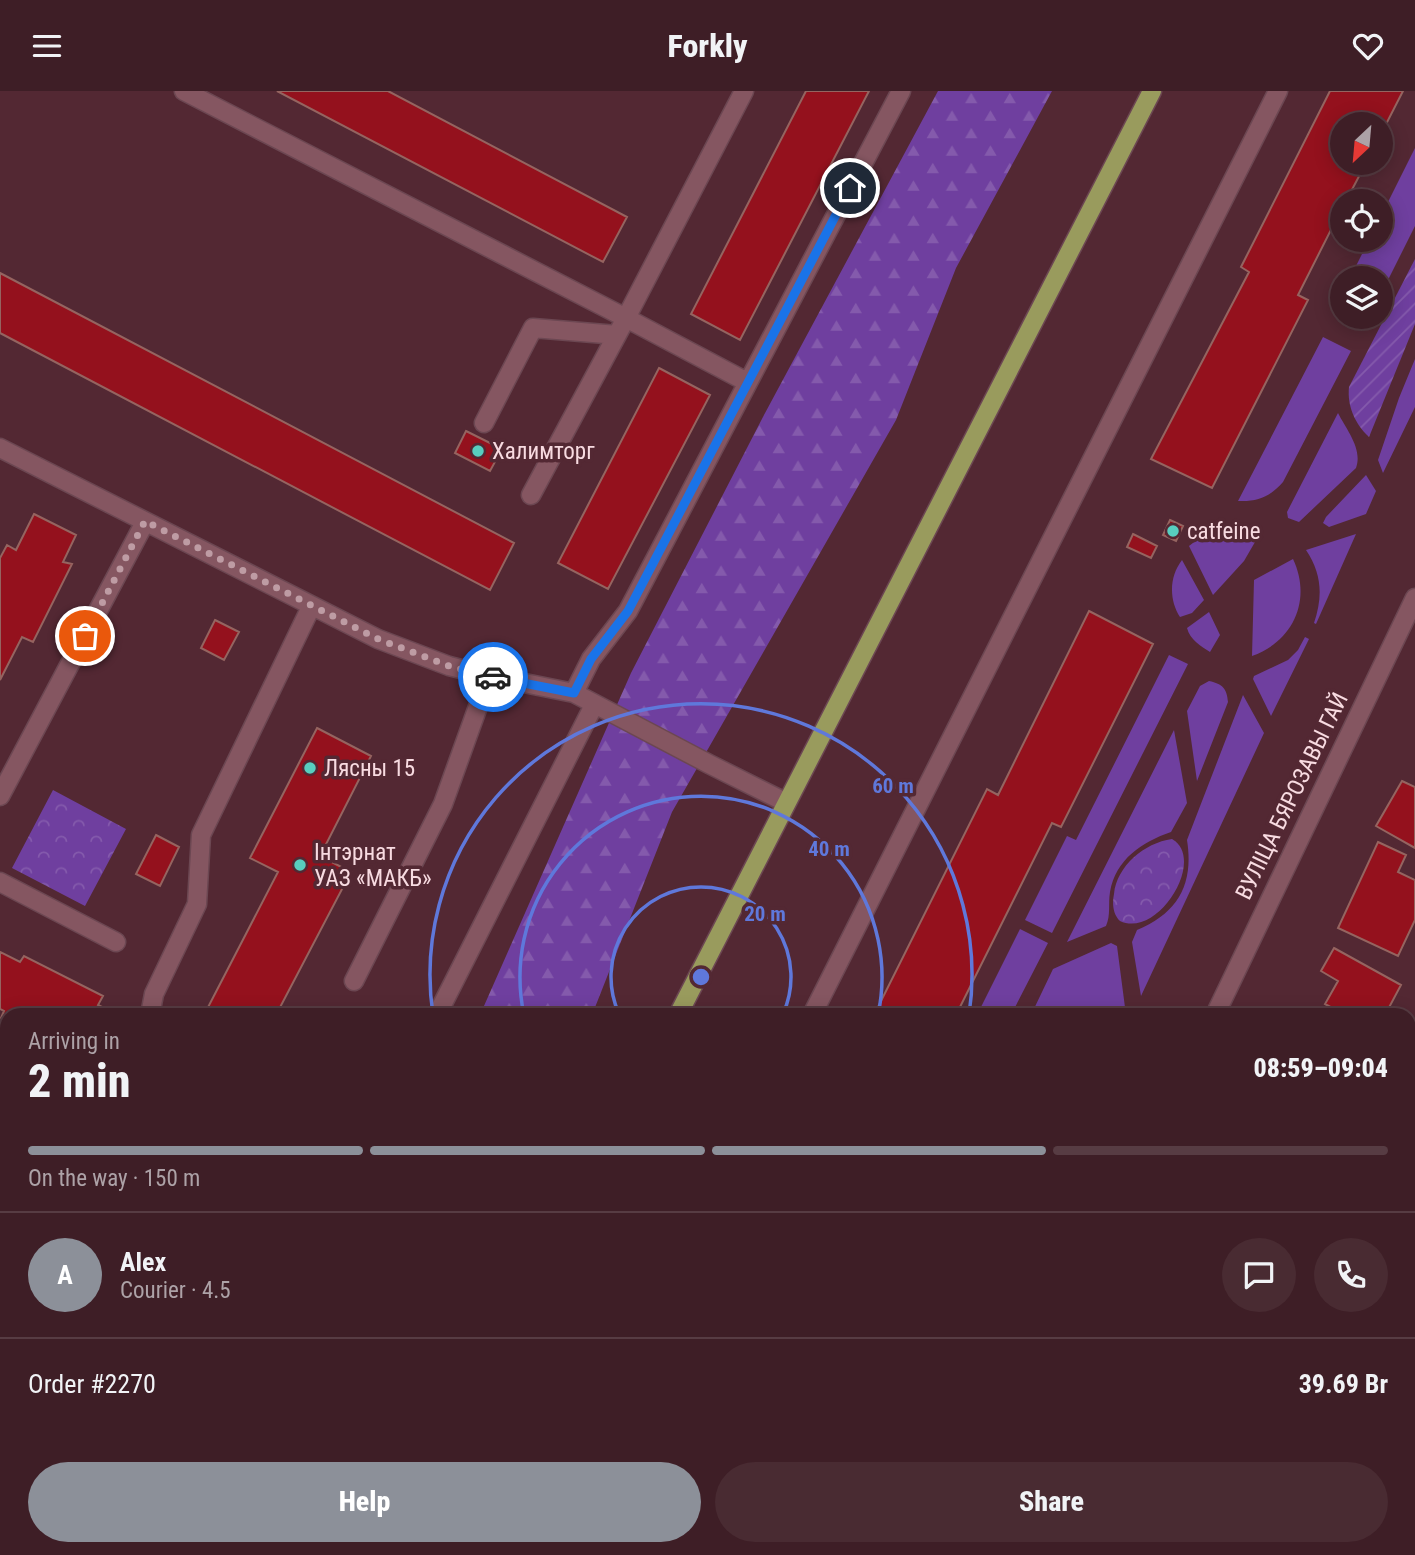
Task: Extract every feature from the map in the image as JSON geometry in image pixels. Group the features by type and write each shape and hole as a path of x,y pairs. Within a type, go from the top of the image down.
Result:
{"main road":[{"path":"682,1008 1152,91"}],"street":[{"path":"184,91 747,381"},
{"path":"531,495 744,91"},
{"path":"574,693 591,659 628,611 901,91"},
{"path":"816,1008 1278,91"},
{"path":"484,423 533,328 617,335"},
{"path":"0,449 378,639 449,666 489,677 574,693 785,802"},
{"path":"0,796 145,521"},
{"name":"ВУЛІЦА БЯРОЗАВЫ ГАЙ","path":"1218,1008 1415,598"},
{"path":"151,1008 154,994 197,904 201,835 311,607"},
{"path":"354,981 443,804 489,677"},
{"path":"442,1008 594,705"},
{"path":"0,882 116,941"}],"green space":[{"path":"938,91 1052,91 956,268 896,420 672,812 595,1008 483,1008 631,673 764,415"},
{"path":"1415,148 1415,226 1393,270 1393,266 1356,266 1363,252 1393,252 1393,192"},
{"path":"1415,259 1415,324 1369,437 1353,414 1349,387 1379,329 1393,329 1393,302"},
{"path":"1323,337 1351,351 1283,482 1263,497 1238,501"},
{"path":"1415,359 1415,407 1383,473 1378,460"},
{"path":"1338,413 1355,446 1358,461 1356,468 1299,522 1288,518 1287,512"},
{"path":"1366,475 1376,491 1366,514 1329,527 1323,523 1326,517"},
{"path":"1239,526 1262,530 1244,561 1213,595 1189,546 1212,532"},
{"path":"1356,534 1316,624 1314,623 1320,594 1318,577 1306,550"},
{"path":"1293,559 1301,589 1295,617 1279,640 1252,656 1254,580"},
{"path":"1182,560 1204,600 1192,613 1180,617 1172,596 1172,588"},
{"path":"1209,612 1220,635 1210,652 1193,639 1187,628"},
{"path":"1305,637 1309,639 1271,716 1254,676 1288,660"},
{"path":"1169,655 1188,664 1052,933 1025,920 1067,836 1076,840"},
{"path":"1209,681 1223,688 1228,702 1197,781 1187,711 1200,686"},
{"path":"1243,695 1264,733 1141,996 1132,942 1137,930 1163,915 1180,895 1188,870 1187,840"},
{"path":"1174,730 1187,803 1171,832 1132,853 1118,870 1110,892 1106,926 1067,942"},
{"path":"53,790 126,829 85,906 12,868"},
{"path":"1172,839 1181,849 1184,863 1181,878 1173,894 1149,919 1135,923 1120,921 1114,912 1113,901 1120,874 1142,851"},
{"path":"1020,929 1048,943 1015,1008 980,1008"},
{"path":"1111,943 1117,946 1125,1008 1034,1008 1053,969"}],"building":[{"path":"277,91 388,91 627,217 603,262"},
{"path":"806,91 869,91 740,340 691,314"},
{"path":"1330,91 1403,91 1392,112 1330,112 1330,175 1360,175 1352,189 1330,189 1330,232 1298,295 1308,300 1212,488 1151,459 1249,272 1241,267"},
{"path":"0,273 514,543 490,590 0,333"},
{"path":"659,368 710,395 608,589 558,563"},
{"name":"Халимторг","path":"466,431 502,449 490,471 455,453"},
{"path":"34,514 76,535 63,562 72,564 33,642 22,637 0,680 0,558 7,545 16,550"},
{"name":"catfeine","path":"1170,520 1183,526 1176,541 1163,535"},
{"path":"1133,534 1157,546 1151,558 1127,547"},
{"path":"1089,611 1153,644 1061,827 1052,823 960,1008 878,1008 987,789 998,795"},
{"path":"215,620 239,632 224,660 201,648"},
{"name":"Інтэрнат УАЗ «МАКБ»","path":"317,728 371,756 320,856 351,872 280,1008 208,1008 278,872 250,858"},
{"path":"1402,781 1415,787 1415,848 1376,826"},
{"path":"156,835 179,847 160,886 136,874"},
{"path":"1378,842 1406,855 1398,872 1415,880 1415,920 1398,956 1338,928"},
{"path":"1334,948 1401,985 1389,1008 1332,1008 1325,1004 1338,981 1321,971"},
{"path":"0,952 20,962 24,956 103,996 98,1005 104,1008 0,1008"}],"way so far":[{"path":"85,636 145,521 378,639 449,666 493,677"}],"place":[{"name":"Халимторг","path":"478,451"},
{"name":"catfeine","path":"1173,531"},
{"name":"Лясны 15","path":"310,768"},
{"name":"Інтэрнат УАЗ «МАКБ»","path":"300,865"}],"route":[{"path":"493,677 574,693 591,659 628,611 850,188"}]}
